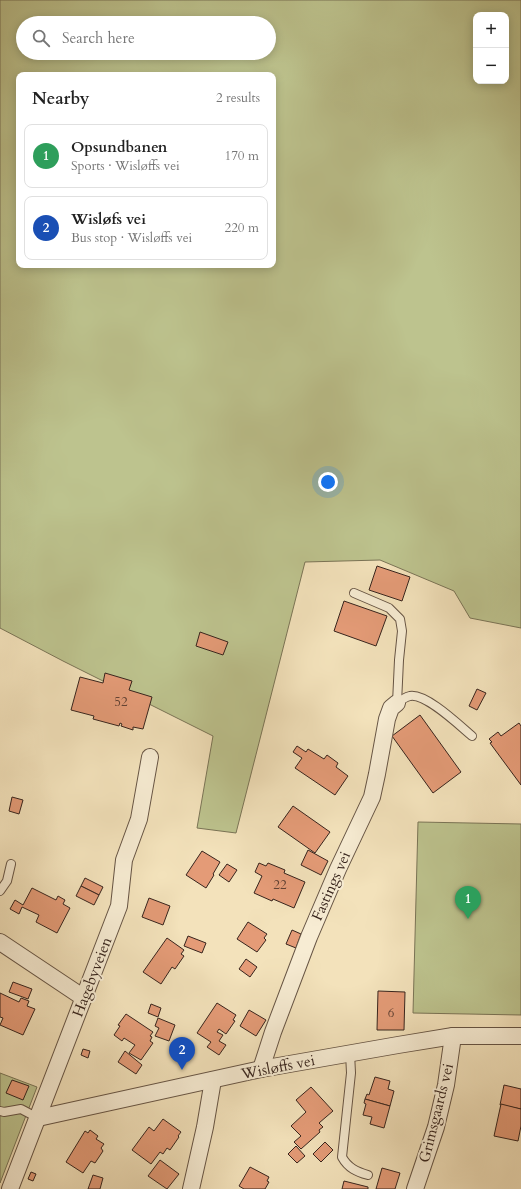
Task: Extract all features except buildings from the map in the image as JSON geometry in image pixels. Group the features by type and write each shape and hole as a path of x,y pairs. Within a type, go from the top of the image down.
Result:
{"street":[{"name":"Fastings vei","path":"261,1069 273,1032 309,937 338,869 372,797 387,719 391,708 397,703"},
{"name":"Hagebyveien","path":"10,1189 119,906 124,860 139,819 150,757"},
{"path":"0,942 84,998"},
{"name":"Wisløffs vei","path":"38,1118 261,1069 350,1053 453,1036 521,1036"},
{"name":"Grimsgaards vei","path":"415,1189 436,1127 446,1085 453,1036"},
{"path":"191,1189 205,1127 213,1080"}],"lane":[{"path":"354,593 389,608 400,618 402,630 398,660 397,703 410,696 418,696 427,700 445,713 472,736"},
{"path":"0,891 7,881 11,864"},
{"path":"350,1053 351,1073 342,1157 344,1162 351,1168 368,1175"},
{"path":"0,1111 4,1112 21,1109 38,1118"}],"green space":[{"path":"0,0 521,0 521,628 470,618 454,591 380,560 305,562 236,833 197,828 213,736 0,628"},
{"path":"418,822 521,824 521,1015 413,1013"},
{"path":"0,1073 37,1087 0,1183"}],"place":[{"name":"Opsundbanen","path":"468,919"},
{"name":"Wisløfs vei","path":"182,1070"}]}
